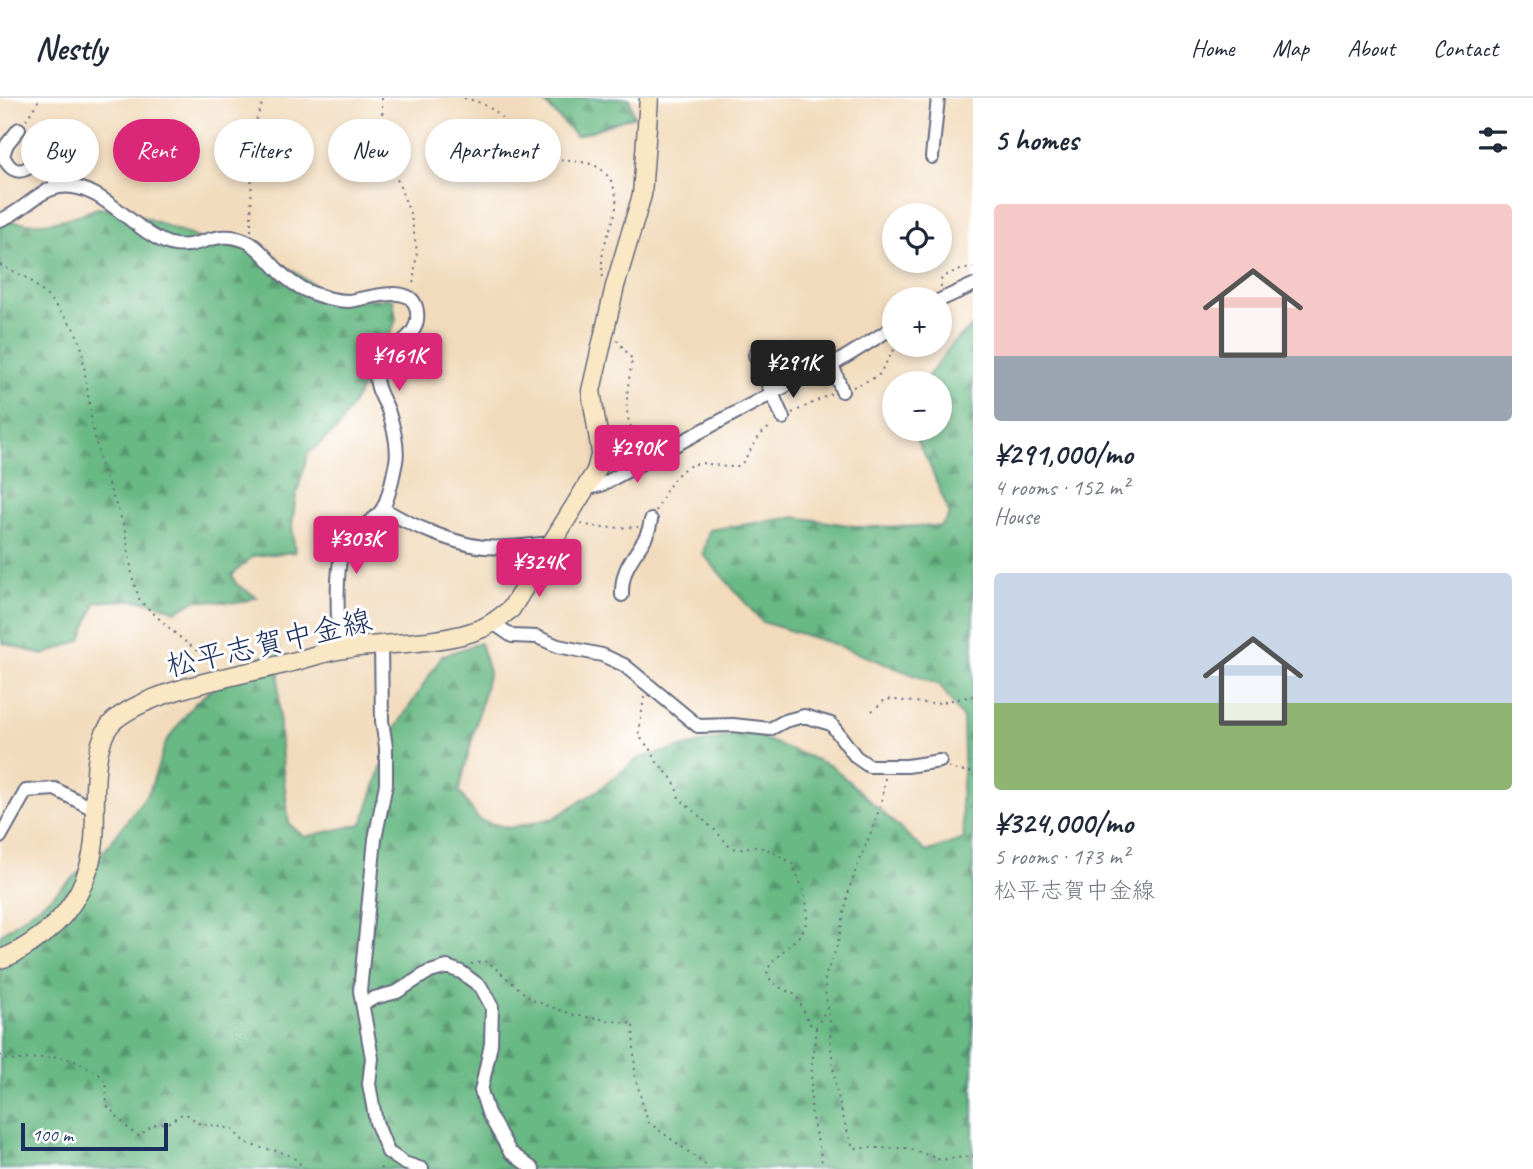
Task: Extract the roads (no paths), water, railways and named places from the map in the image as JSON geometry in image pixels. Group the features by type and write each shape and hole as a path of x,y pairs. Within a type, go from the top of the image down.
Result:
{"main road":[{"name":"松平志賀中金線","path":"0,959 29,945 51,928 67,912 86,877 94,843 98,756 113,721 131,708 164,695 227,677 340,649 468,634 493,623 511,609 596,471 601,452 591,391 615,286 642,195 649,98"}],"street":[{"path":"932,157 938,98"},
{"path":"19,129 2,155 6,163 21,171 37,162 46,146 49,147 56,188"},
{"path":"0,220 20,210 45,191 74,187 97,196 170,244 188,245 219,236 235,236 251,243 282,275 306,291 326,298 346,301 386,293 411,300 418,314 416,326 407,339 385,357 377,369 377,384 389,412 397,458 383,508 345,544 340,571 340,649"},
{"path":"952,294 973,285"},
{"path":"585,489 601,485 771,393 832,364 882,334"},
{"path":"755,355 783,418"},
{"path":"832,364 842,391"},
{"path":"383,508 408,522 466,544 485,547 551,543"},
{"path":"622,595 622,582 628,562 649,532 651,520"},
{"path":"493,623 512,636 537,637 558,646 602,655 624,665 698,726 733,725 771,729 785,721 804,716 831,724 856,757 869,766 940,761"},
{"path":"382,644 382,720 386,747 386,784 375,839 360,991 372,1058 369,1084 376,1122 388,1152 404,1163 422,1169"},
{"path":"0,837 26,791 55,789 95,810"},
{"path":"363,1004 397,992 427,972 447,967 461,972 481,987 492,1007 491,1044 481,1091 488,1112 510,1152 533,1169"}]}
